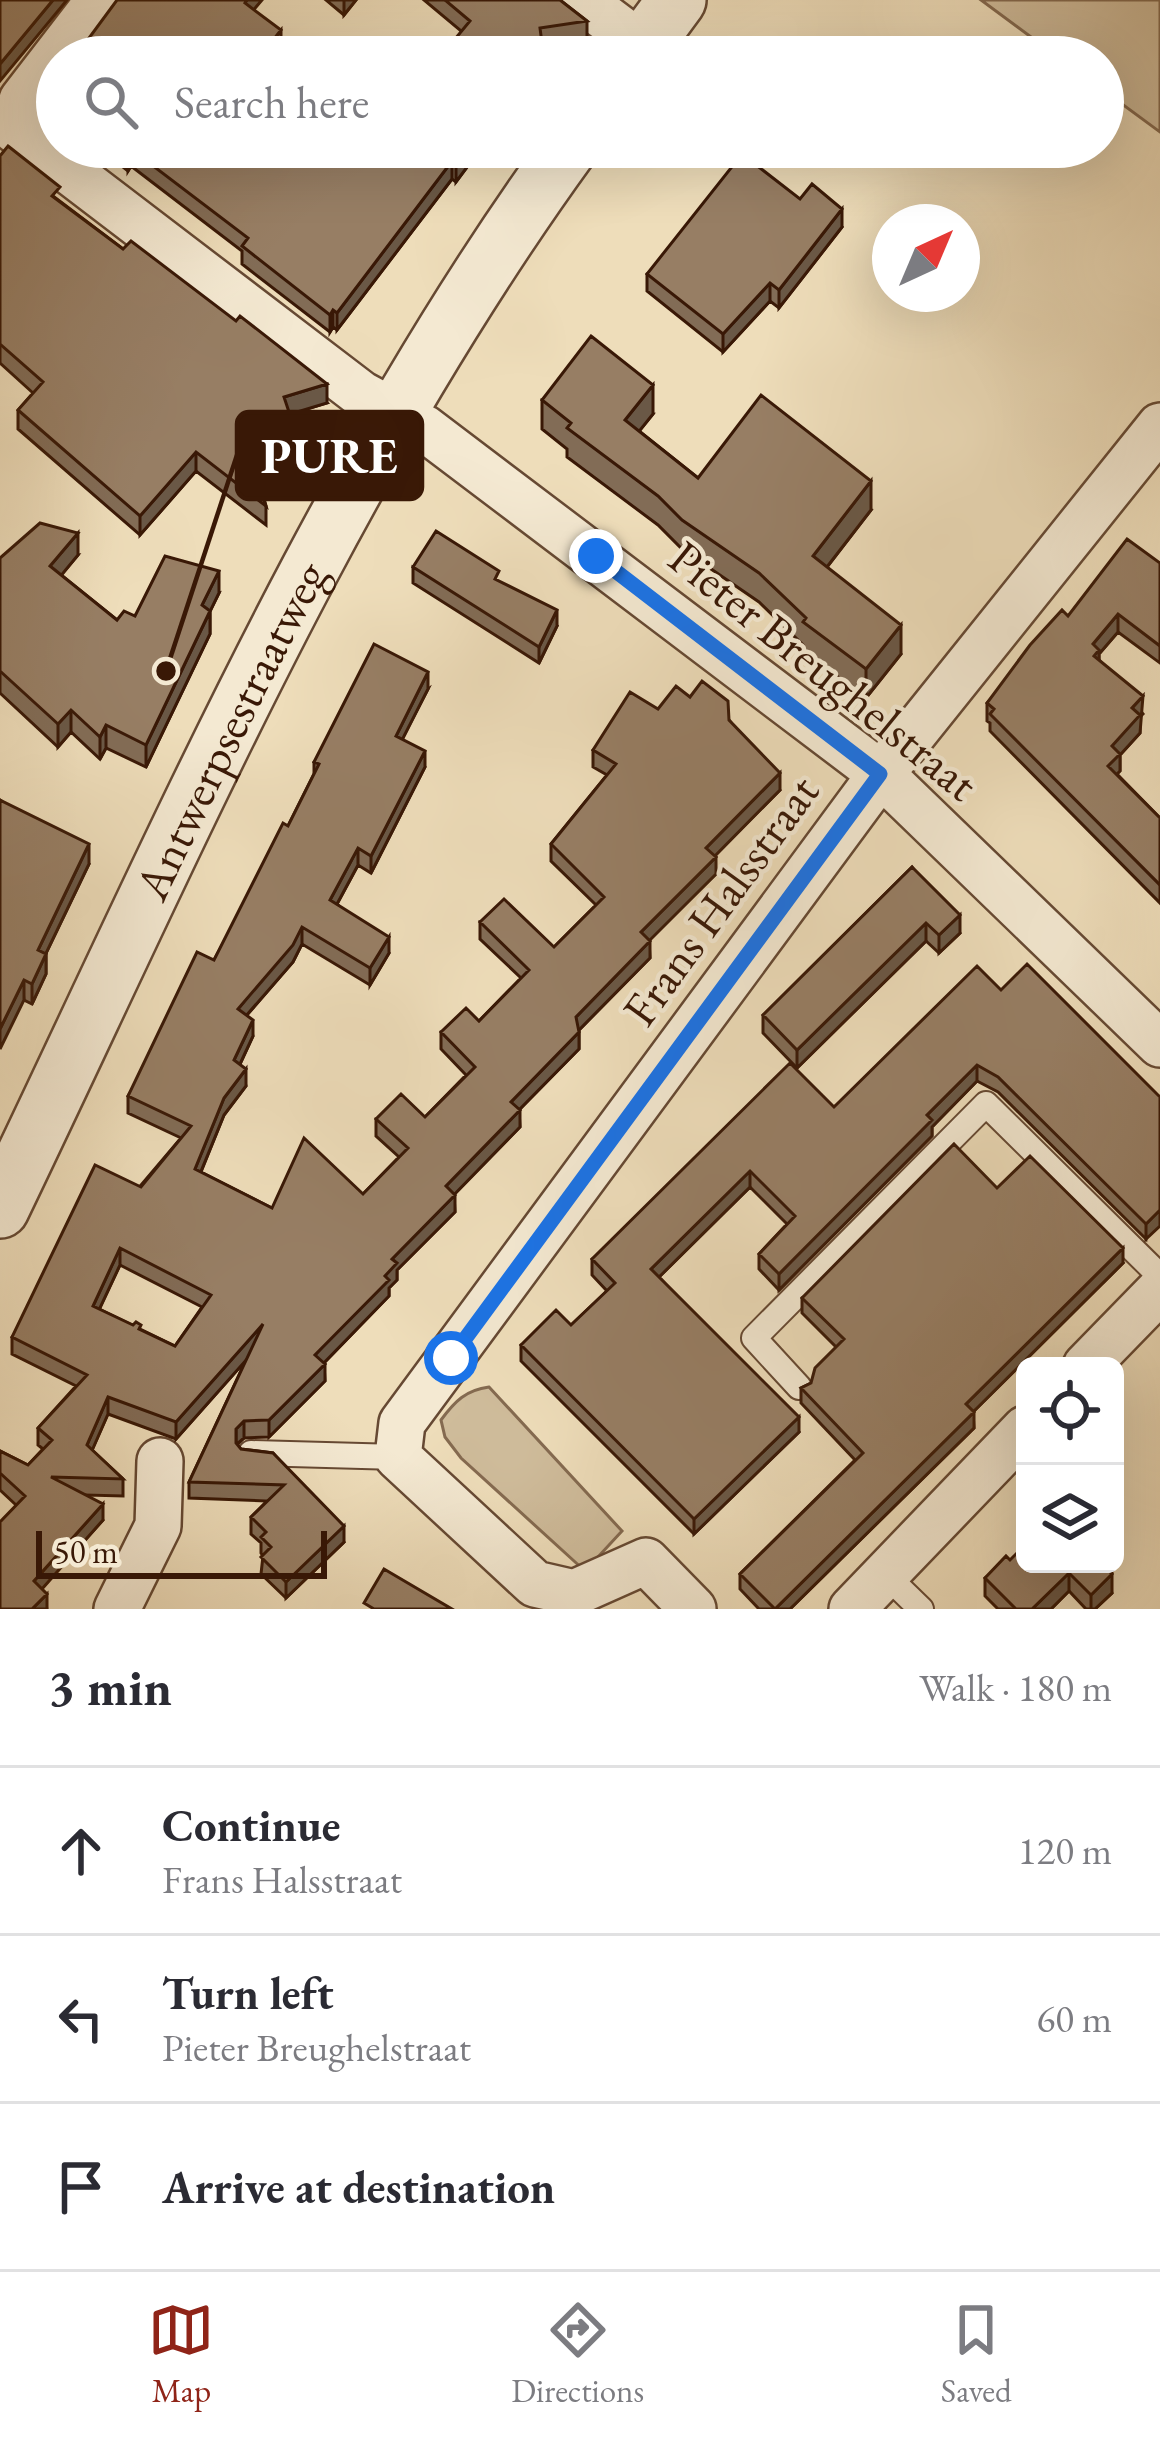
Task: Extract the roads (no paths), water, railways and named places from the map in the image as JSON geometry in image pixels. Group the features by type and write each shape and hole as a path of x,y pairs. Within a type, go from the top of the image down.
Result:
{"street":[{"path":"71,36 98,0"},
{"path":"582,0 622,36"},
{"path":"650,36 677,0"},
{"path":"7,135 36,82"},
{"name":"Pieter Breughelstraat","path":"7,135 36,156"},
{"name":"Pieter Breughelstraat","path":"52,168 362,394 424,428 880,774 1160,1044"},
{"name":"Antwerpsestraatweg","path":"0,1209 283,621 395,412 554,168"},
{"name":"Frans Halsstraat","path":"398,1456 403,1424 880,774 1146,477 1160,426"},
{"path":"1095,1357 1160,1289"},
{"path":"851,1609 1016,1438"},
{"path":"398,1456 535,1584 574,1593 646,1561 693,1609"},
{"path":"117,1609 158,1526 160,1461"}],"lane":[{"path":"799,1387 754,1338 986,1104 1160,1276"},
{"path":"251,1453 398,1456"},
{"path":"885,1574 921,1609"}],"place":[{"name":"PURE","path":"166,671"}]}
